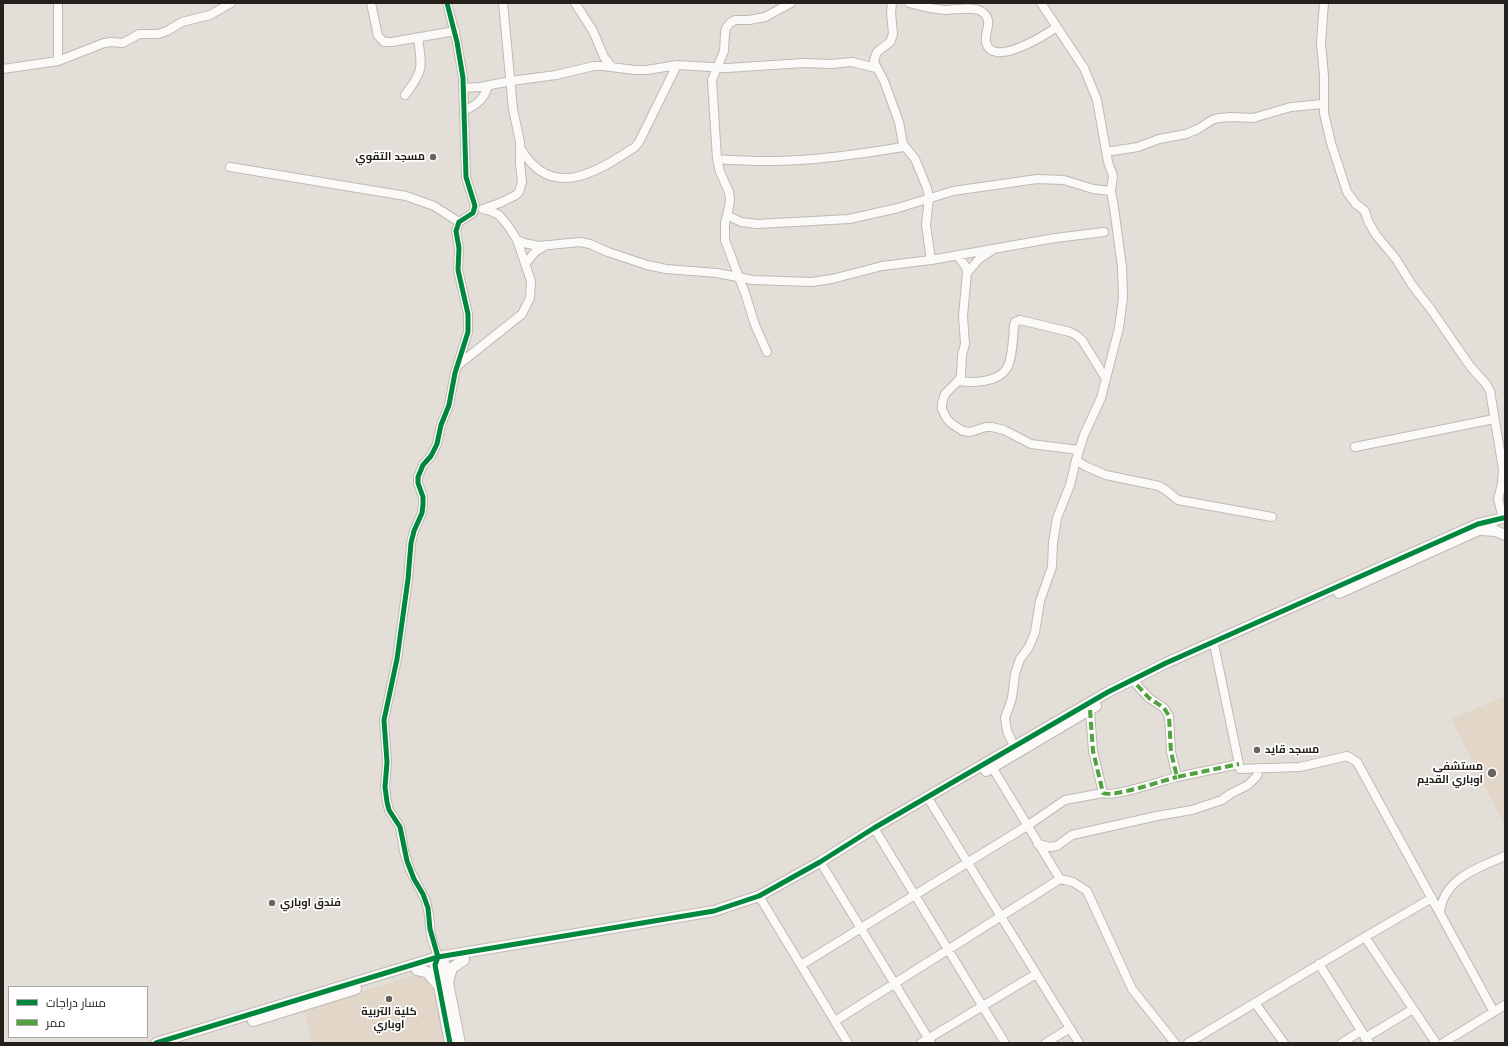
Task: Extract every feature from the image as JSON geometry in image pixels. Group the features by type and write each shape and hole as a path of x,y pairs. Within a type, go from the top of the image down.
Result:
{"street":[{"path":"58,3 58,60"},
{"path":"217,12 221,3"},
{"path":"3,69 58,60 104,43 123,43 139,34 162,33 185,20 202,18 217,12 231,3"},
{"path":"371,3 378,36 380,39 388,42 455,32"},
{"path":"446,3 460,54 464,88 466,177 479,209"},
{"path":"460,1043 431,936 426,901 410,870 404,851 400,828 389,810 387,802 385,787 386,753 384,728 385,712 397,659 411,543 414,531 422,513 423,497 418,483 418,477 422,466 431,456 437,444 441,426 449,406 453,380 466,341 469,323 467,304 458,270 459,248 456,231 459,222 479,209 508,200 519,192 522,182 520,163 521,149 513,109 503,3"},
{"path":"575,3 593,31 604,57 612,67"},
{"path":"767,352 755,325 725,240 724,227 730,199 729,192 720,172 717,159 711,87 712,80 724,51 726,28 730,23 735,20 749,20 765,17 791,3"},
{"path":"892,3 891,13 893,34 890,42 880,49 874,60 876,68 884,81 899,122 904,147 916,159 927,188 929,198 926,225 931,260"},
{"path":"1014,746 1006,731 1005,718 1012,698 1015,674 1020,659 1029,646 1035,632 1040,601 1052,567 1053,543 1057,518 1070,485 1079,450 1101,398 1119,328 1123,298 1122,267 1111,191 1113,176 1108,162 1099,111 1093,89 1084,68 1041,3"},
{"path":"1324,3 1321,43 1324,76 1323,104 1327,130 1347,192 1356,204 1365,211 1371,228 1396,259 1412,285 1430,308 1470,366 1486,384 1492,399 1494,419 1504,469 1498,499 1504,522"},
{"path":"913,4 943,10 975,9 981,12 986,16 989,22 986,40 988,45 991,50 1001,53 1020,47 1045,35 1057,27"},
{"path":"405,95 417,79 421,69 418,38"},
{"path":"464,88 488,86 511,80 556,75 594,66 635,70 677,65 737,68 804,63 831,64 852,62 876,68"},
{"path":"521,149 524,156 535,167 551,176 572,178 582,176 600,168 630,150 639,142 677,65"},
{"path":"464,110 473,107 480,101 488,86"},
{"path":"1106,152 1138,147 1165,137 1186,134 1198,129 1212,120 1219,118 1253,118 1291,107 1323,104"},
{"path":"717,159 748,161 799,160 844,156 904,147"},
{"path":"230,167 406,196 434,206 459,222"},
{"path":"727,215 734,219 749,223 832,220 882,213 953,191 1038,178 1064,180 1093,189 1111,191"},
{"path":"458,366 515,320 524,310 530,298 531,281 518,240 499,215 491,211 479,209"},
{"path":"518,240 532,245 580,242 657,267 717,273 738,278 760,280 822,281 882,266 931,260 1055,238 1104,232"},
{"path":"526,263 535,252 547,245"},
{"path":"967,274 979,259 995,248"},
{"path":"957,255 966,267 967,274 962,316 965,344 962,355 961,376 946,394 942,404 942,409 947,419 957,428 970,432 986,427 992,427 1004,430 1031,444 1079,450"},
{"path":"958,381 972,382 987,380 999,376 1004,372 1009,361 1014,325 1015,322 1020,320 1070,332 1076,335 1082,340 1106,379"},
{"path":"1356,447 1494,419"},
{"path":"1076,460 1085,466 1106,475 1159,486 1178,500 1272,517"},
{"path":"156,1043 439,962 714,912 761,898 820,862 931,803 1090,710 1137,685 1481,530 1504,522"},
{"path":"180,1043 439,962 464,960 716,918 824,868 876,831 1014,746 1108,692 1166,663 1478,524 1504,522"},
{"path":"1481,530 1496,531 1505,535"},
{"path":"1215,649 1240,769 1300,767 1347,756 1357,762 1494,1012"},
{"path":"1137,685 1149,698 1164,708 1169,716 1171,752 1177,777"},
{"path":"1090,710 1093,751 1103,793"},
{"path":"801,965 1027,826 1065,800 1103,793 1107,795 1177,777 1239,764"},
{"path":"992,768 1060,879 1073,882 1087,891 1132,989 1175,1043"},
{"path":"1038,844 1050,847 1056,846 1072,835 1157,816 1192,810 1222,800 1230,794 1248,786 1257,776 1259,768"},
{"path":"931,803 1079,1043"},
{"path":"876,831 1005,1043"},
{"path":"1440,912 1444,895 1448,888 1476,869 1505,856"},
{"path":"824,868 895,984 927,1042 1036,974"},
{"path":"835,1022 1060,879"},
{"path":"761,898 848,1043"},
{"path":"1190,1043 1319,964 1432,898"},
{"path":"1365,937 1436,1043"},
{"path":"450,1043 444,986 452,968 464,960"},
{"path":"1319,964 1365,1037"},
{"path":"417,970 427,972 444,986"},
{"path":"1255,1003 1284,1043"},
{"path":"1443,1043 1505,1005"},
{"path":"1342,1043 1365,1037 1413,1009"},
{"path":"1046,1043 1070,1028"}],"shaded area":[{"name":"مستشفي اوباري القديم","path":"1505,696 1505,827 1451,719"},
{"name":"كلية التربية اوباري","path":"416,975 430,978 438,982 451,1043 312,1043 304,1009"}],"marked path":[{"path":"1137,685 1149,698 1164,708 1169,716 1171,752 1177,777 1239,764"},
{"path":"1090,710 1093,751 1103,793 1109,794 1127,791 1177,777"}],"cycle path":[{"path":"447,3 457,42 463,78 466,177 475,206 473,213 459,222 456,231 459,248 458,270 468,314 468,332 455,373 449,405 441,425 437,444 431,456 423,465 418,477 418,483 423,497 422,513 414,531 411,543 408,579 397,659 384,720 387,762 385,787 387,802 389,810 400,827 407,861 428,908 430,929 438,957 435,965 450,1043"},
{"path":"156,1043 438,957 714,911 759,896 820,862 874,828 1108,692 1166,663 1478,524 1503,518"}],"place":[{"name":"مسجد التقوي","path":"433,157"},
{"name":"مسجد قايد","path":"1257,750"},
{"name":"مستشفي اوباري القديم","path":"1492,773"},
{"name":"فندق اوباري","path":"272,903"},
{"name":"كلية التربية اوباري","path":"389,999"}]}
